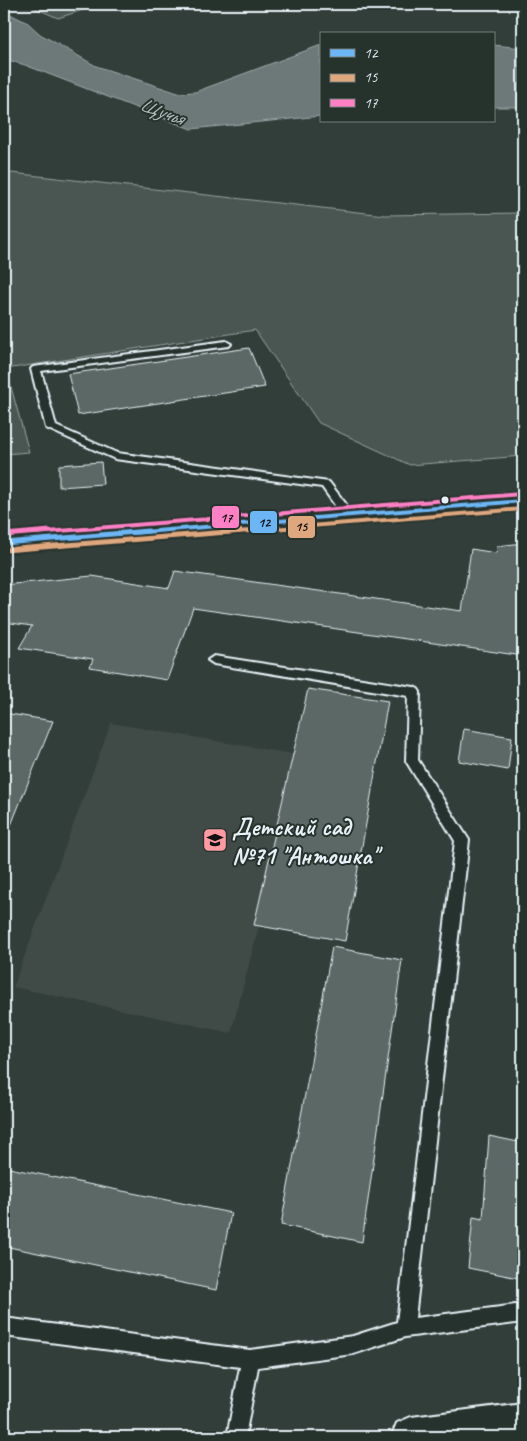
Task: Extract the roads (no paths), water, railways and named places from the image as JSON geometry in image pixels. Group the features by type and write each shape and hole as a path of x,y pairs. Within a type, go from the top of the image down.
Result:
{"street":[{"path":"4,543 523,501"},
{"path":"411,1437 523,1422"}],"lane":[{"path":"226,344 36,369 51,428 114,456 325,484 348,515"},
{"path":"214,660 414,692 412,761 462,840 405,1328"},
{"path":"4,1327 250,1359 353,1345 405,1328 523,1314"},
{"path":"236,1437 250,1359"}],"water":[{"name":"Щучья","path":"4,11 28,23 40,34 96,66 178,93 195,92 320,45 320,116 191,129 25,65 4,59"},
{"path":"494,45 523,48 523,107 494,107"}],"place":[{"name":"Детский сад №71 \"Антошка\"","path":"215,840"}]}
